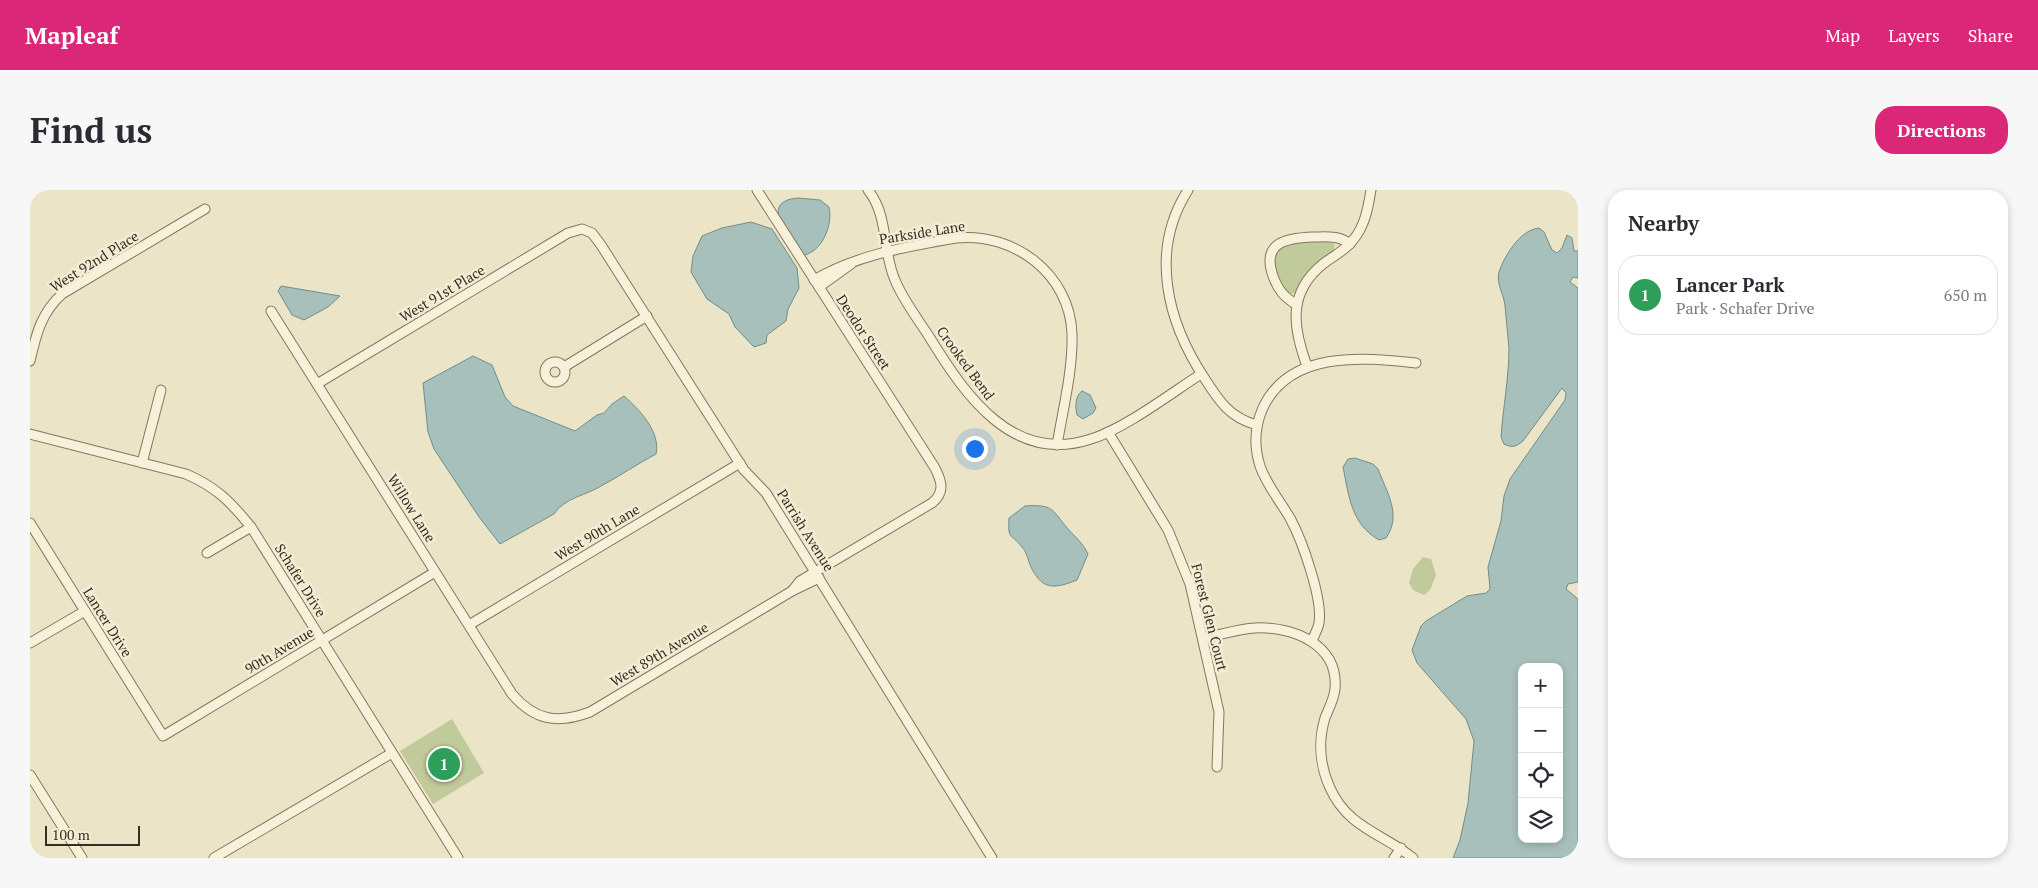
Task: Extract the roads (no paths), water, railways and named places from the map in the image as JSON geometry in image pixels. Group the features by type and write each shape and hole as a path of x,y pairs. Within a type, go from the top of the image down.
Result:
{"street":[{"name":"Deodor Street","path":"757,190 935,468 940,479 941,492"},
{"name":"Crooked Bend","path":"868,190 880,213 893,276 900,292 942,357 978,404 989,417 1014,434 1032,441 1057,445 1083,442 1108,432 1201,374"},
{"path":"1188,190 1170,228 1166,268 1180,336 1201,374 1228,411 1242,420 1257,425"},
{"path":"1307,366 1297,336 1297,305 1302,292 1313,274 1350,244 1362,226 1371,190"},
{"name":"West 92nd Place","path":"30,362 41,320 49,307 62,294 205,209"},
{"name":"Parrish Avenue","path":"582,229 592,233 601,245 740,463 762,488 992,858"},
{"name":"West 91st Place","path":"317,384 568,233 582,229"},
{"path":"1297,305 1280,292 1272,272 1271,255 1277,245 1291,238 1332,237 1350,244"},
{"name":"Parkside Lane","path":"817,284 853,262 888,250 956,238 983,238 1015,248 1031,258 1047,272 1064,300 1072,334 1057,445"},
{"name":"Willow Lane","path":"272,311 512,694 522,706 535,714"},
{"path":"564,367 647,316"},
{"path":"1312,641 1319,617 1309,568 1297,533 1260,464 1256,444 1257,425 1264,406 1278,386 1288,377 1307,366 1334,361 1357,360 1416,362"},
{"path":"142,463 161,390"},
{"name":"Forest Glen Court","path":"1108,432 1174,542 1190,584 1220,719 1217,767"},
{"name":"Schafer Drive","path":"30,434 186,474 209,484 231,502 251,527 458,858"},
{"name":"West 90th Lane","path":"469,625 740,463"},
{"name":"West 89th Avenue","path":"535,714 553,719 572,718 590,712 792,591 800,581 817,575 932,503 941,492"},
{"name":"Lancer Drive","path":"30,523 163,736"},
{"path":"207,553 251,527"},
{"name":"90th Avenue","path":"163,736 436,572"},
{"path":"30,644 84,611"},
{"path":"1203,638 1250,628 1270,628 1295,633 1312,641 1329,660 1335,680 1334,693 1324,722 1321,744 1323,768 1330,788 1341,806 1353,820 1413,858"},
{"path":"214,858 392,753"},
{"path":"30,775 82,858"},
{"path":"1394,858 1400,848"}],"water":[{"path":"790,199 820,200 829,207 830,214 828,228 822,242 817,248 805,255 802,254 778,215 781,204"},
{"path":"751,222 772,229 797,268 799,288 788,309 786,321 767,335 766,343 754,347 735,327 729,314 707,299 691,272 693,256 702,236 722,228"},
{"path":"1539,228 1544,232 1552,250 1557,253 1562,248 1567,235 1572,238 1574,251 1578,251 1578,278 1573,277 1570,282 1578,288 1578,582 1568,584 1566,589 1578,599 1578,858 1453,858 1460,840 1468,803 1474,741 1466,719 1417,663 1412,650 1421,626 1426,621 1467,596 1486,593 1490,589 1488,567 1501,521 1504,496 1510,479 1565,400 1566,393 1562,388 1523,441 1514,446 1504,444 1501,437 1509,348 1505,306 1498,276 1505,258 1514,244 1526,233"},
{"path":"281,286 340,296 328,307 304,320 292,315 278,291"},
{"path":"473,356 492,365 505,397 513,406 575,431 597,415 604,413 612,404 624,396 642,414 652,429 657,446 656,454 595,489 570,500 554,514 500,544 479,517 434,449 428,432 423,383"},
{"path":"1082,391 1090,395 1096,408 1093,413 1083,419 1077,415 1076,409 1077,399"},
{"path":"1355,458 1373,464 1378,469 1389,495 1393,521 1386,538 1379,540 1362,526 1353,508 1343,467 1348,459"},
{"path":"1025,506 1047,507 1055,513 1079,540 1088,554 1077,580 1062,585 1049,586 1039,580 1030,565 1025,551 1011,536 1009,530 1009,518"}],"place":[{"name":"Lancer Park","path":"444,764"}]}
